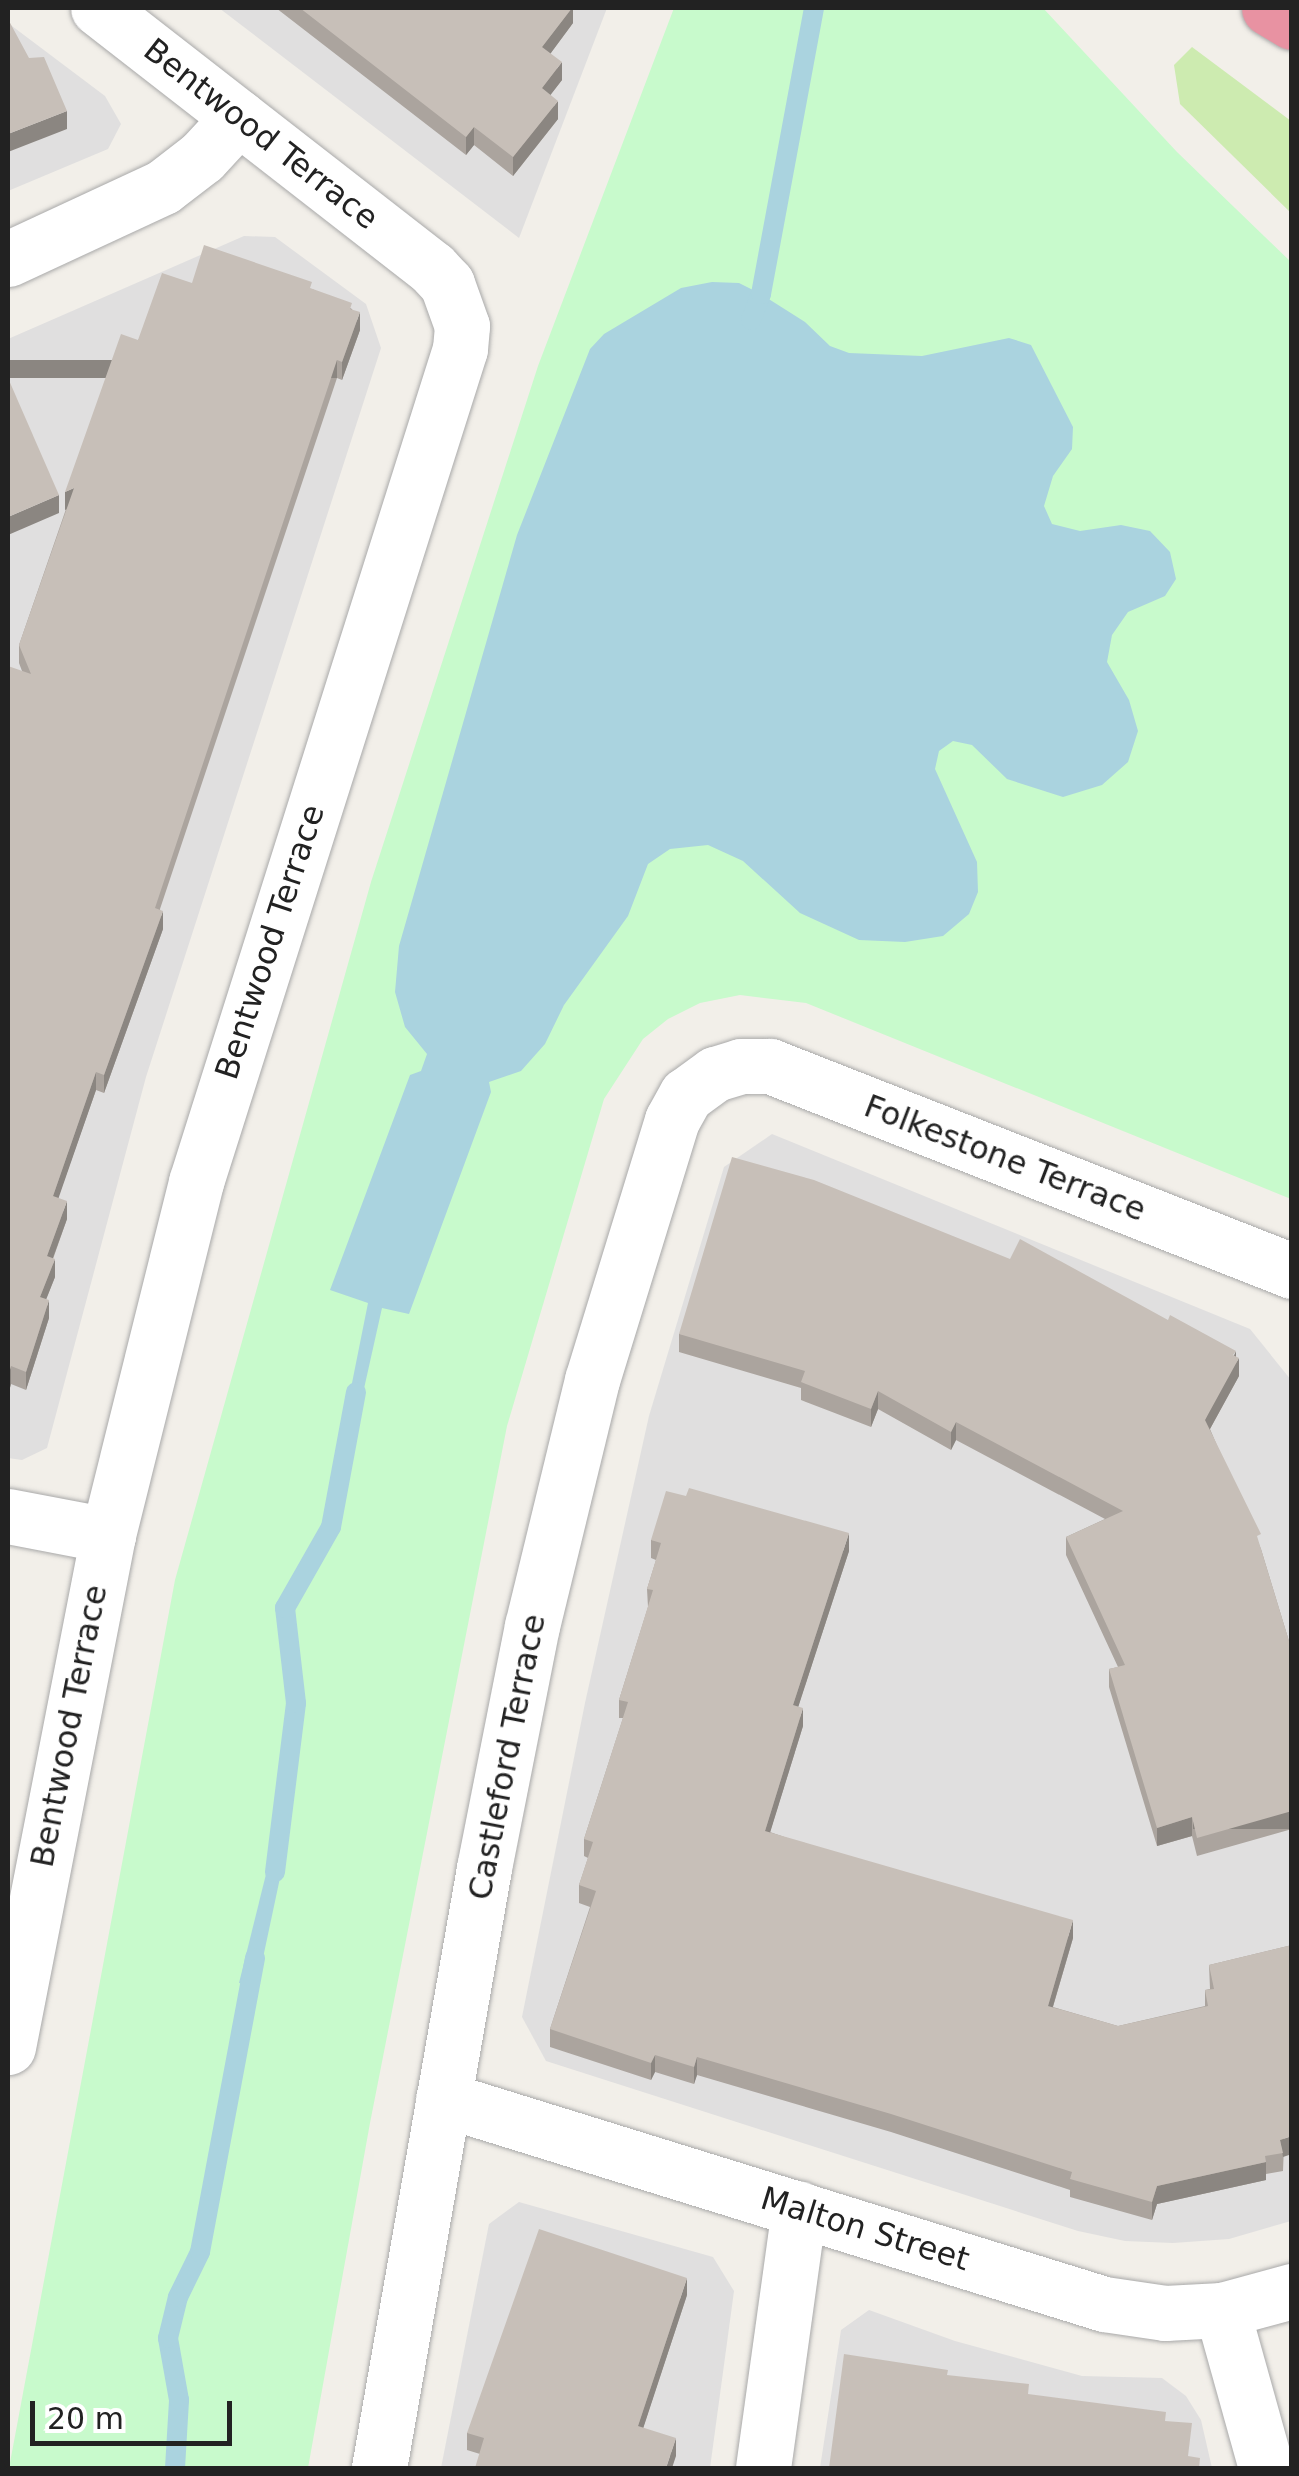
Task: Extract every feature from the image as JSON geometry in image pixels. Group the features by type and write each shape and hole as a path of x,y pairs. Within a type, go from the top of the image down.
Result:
{"highway":[{"path":"1269,8 1292,22"}],"street":[{"name":"Bentwood Terrace","path":"8,2047 15,1962 108,1535 196,1182 460,349 457,305 440,276 98,8"},
{"path":"8,259 163,188 202,157 239,116"},
{"name":"Folkestone Terrace","path":"715,1074 741,1066 770,1066 1292,1271"},
{"name":"Castleford Terrace","path":"379,2468 532,1626 588,1395 672,1120 686,1095 715,1074"},
{"path":"8,1516 108,1535"},
{"name":"Malton Street","path":"443,2100 1104,2304 1164,2312 1222,2310 1292,2291"},
{"path":"763,2468 799,2208"},
{"path":"1222,2310 1266,2468"}],"shaded area":[{"path":"219,8 607,8 519,238"},
{"path":"8,23 105,96 121,124 108,149 8,191"},
{"path":"244,236 275,237 366,304 381,348 146,1077 47,1448 22,1460 8,1458 8,339"},
{"path":"772,1134 1250,1329 1291,1380 1291,2221 1229,2239 1173,2243 1125,2241 1078,2231 546,2061 522,2017 585,1703 649,1416 724,1167"},
{"path":"519,2202 713,2257 734,2291 710,2468 441,2468 489,2224"},
{"path":"869,2310 955,2341 1082,2376 1162,2378 1186,2396 1201,2420 1212,2468 820,2468 841,2330"}],"green space":[{"path":"674,8 1043,8 1177,152 1291,262 1291,1199 806,1003 740,995 700,1003 668,1019 643,1039 604,1099 507,1426 370,2123 308,2468 9,2468 175,1580 371,882 538,366"},
{"path":"1192,47 1291,121 1291,213 1180,104 1174,65"}],"water":[{"path":"712,282 739,283 761,294 805,322 830,346 849,353 922,356 1009,338 1031,345 1073,427 1072,449 1053,476 1044,506 1052,524 1080,531 1121,525 1150,531 1170,552 1176,579 1165,596 1128,612 1112,635 1107,662 1129,700 1138,731 1128,762 1102,785 1063,797 1007,779 972,745 953,741 939,751 935,769 977,862 978,892 969,914 943,936 905,942 859,940 800,913 743,861 708,845 670,849 648,864 628,916 564,1005 545,1044 521,1071 489,1082 491,1092 409,1314 382,1308 357,1420 345,1418 368,1303 330,1290 410,1075 421,1071 427,1054 405,1027 395,992 399,946 517,535 590,349 604,334 681,288"},
{"path":"287,1845 257,1986 239,1983 273,1846"}],"building":[{"path":"300,8 572,8 542,47 562,62 542,88 558,101 513,157 474,127 466,137"},
{"path":"8,19 29,58 44,57 67,111 8,134"},
{"path":"204,245 312,282 310,288 352,303 350,309 360,312 342,362 337,360 155,908 163,911 104,1075 96,1072 53,1196 67,1201 47,1256 55,1259 40,1297 49,1300 26,1372 11,1366 8,1377 8,666 31,674 19,645 74,488 65,492 121,334 138,340 162,273 192,283"},
{"path":"8,378 59,495 8,517"},
{"path":"732,1157 814,1180 1010,1259 1020,1239 1168,1320 1170,1315 1236,1351 1233,1355 1239,1358 1205,1420 1261,1534 1257,1536 1292,1651 1292,1811 1197,1838 1192,1817 1157,1828 1109,1669 1125,1665 1066,1537 1123,1511 956,1422 951,1432 878,1391 871,1409 801,1382 805,1371 679,1334"},
{"path":"689,1488 849,1533 793,1705 803,1708 765,1831 1073,1920 1048,2006 1118,2026 1208,2006 1205,1990 1214,1989 1209,1965 1292,1945 1292,2136 1280,2140 1283,2153 1265,2156 1266,2162 1157,2186 1152,2202 1070,2179 1072,2172 891,2114 697,2057 694,2067 655,2055 651,2063 550,2029 596,1891 579,1885 593,1842 584,1839 628,1702 619,1700 653,1590 647,1589 661,1543 651,1540 666,1491 686,1496"},
{"path":"539,2229 687,2278 638,2426 676,2438 666,2468 475,2468 484,2438 467,2433"},
{"path":"844,2354 948,2370 947,2375 1029,2384 1028,2394 1166,2412 1165,2421 1192,2423 1188,2456 1200,2458 1199,2468 829,2468"}],"waterway":[{"path":"751,320 761,294 814,8"},
{"path":"275,1872 296,1703 285,1608 331,1527 356,1392"},
{"path":"175,2468 179,2400 168,2338 178,2297 200,2252 255,1958"}]}
